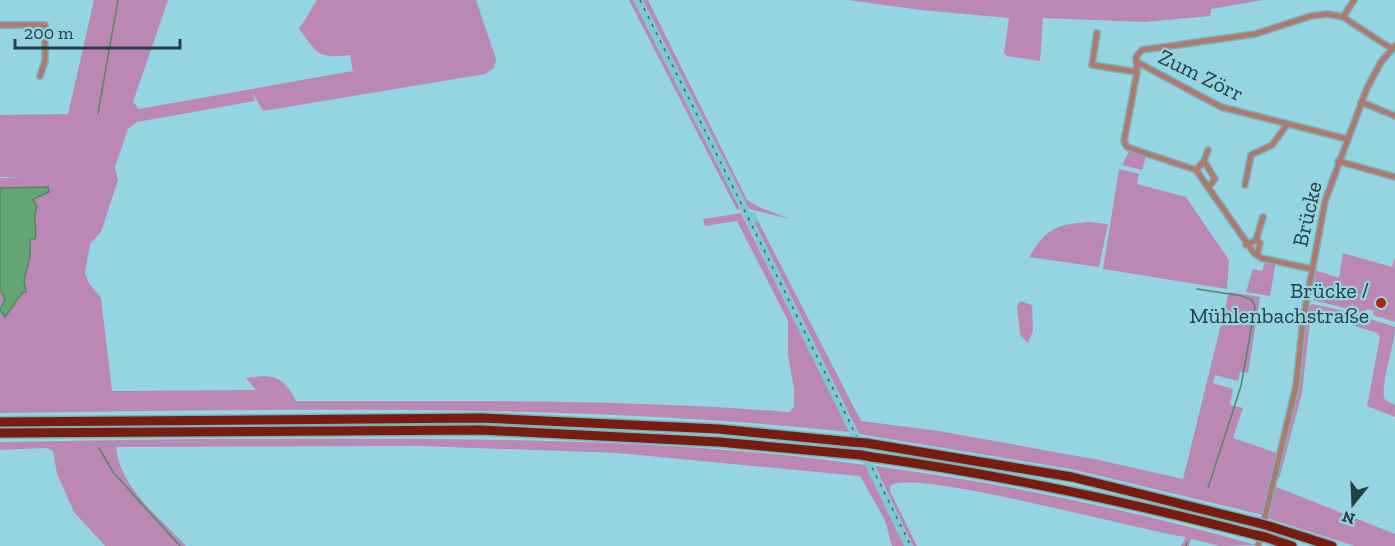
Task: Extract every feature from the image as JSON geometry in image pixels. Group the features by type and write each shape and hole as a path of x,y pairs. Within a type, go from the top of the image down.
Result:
{"highway":[{"path":"0,422 482,418 719,429 852,442 1072,477 1258,523 1332,546"},
{"path":"0,433 482,430 719,442 861,455 1068,489 1261,536 1292,546"}],"street":[{"path":"1343,17 1354,0"},
{"path":"1312,269 1257,255 1246,245 1196,170 1127,147 1125,135 1137,72 1138,53 1142,50 1255,34 1320,14 1343,17 1393,47"},
{"path":"0,25 45,25 45,61 40,76"},
{"path":"1097,33 1092,65 1137,72"},
{"name":"Brücke","path":"1258,546 1296,386 1312,269 1325,201 1361,102 1378,67 1393,47"},
{"name":"Zum Zörr","path":"1137,62 1221,107 1286,126 1347,139"},
{"path":"1361,102 1395,116"},
{"path":"1245,185 1251,155 1272,145 1283,134 1286,126"},
{"path":"1196,170 1204,161 1208,150"},
{"path":"1204,161 1215,179 1208,187"},
{"path":"1338,161 1395,177"},
{"path":"1246,245 1256,240 1263,217"},
{"path":"1256,240 1260,243 1257,255"}],"shaded area":[{"path":"94,0 168,0 133,102 139,109 353,71 350,55 331,56 320,53 299,29 317,0 476,0 496,59 494,68 485,74 263,111 252,92 255,101 137,122 128,129 115,167 118,180 101,232 90,244 85,273 89,283 101,298 112,391 256,390 246,378 263,376 281,381 296,401 604,403 789,412 794,407 794,388 788,355 788,321 737,221 705,226 703,219 741,213 849,432 743,422 531,412 319,410 0,413 0,178 27,178 0,177 0,115 68,114"},
{"path":"629,0 633,0 740,209 737,210"},
{"path":"633,0 643,0 750,212 756,212 758,221 755,223 913,546 904,546 740,209"},
{"path":"643,0 648,0 747,200 790,219 749,209"},
{"path":"848,0 1263,0 1211,9 1210,16 1145,22 1043,18 1040,61 1007,56 1004,53 1009,18 921,10"},
{"path":"1129,151 1146,156 1142,170 1122,165"},
{"path":"1119,169 1139,174 1137,184 1186,197 1229,260 1227,289 1103,269"},
{"path":"48,187 49,192 33,199 37,207 36,235 35,239 30,240 30,257 24,280 26,292 22,293 5,317 0,310 5,299 0,289 0,188"},
{"path":"758,221 861,421 939,431 1099,460 1183,479 1229,292 1260,297 1248,373 1240,372 1238,381 1215,375 1213,383 1233,389 1230,405 1243,408 1233,438 1277,453 1263,515 1071,469 859,434 755,223"},
{"path":"1089,222 1108,224 1099,267 1029,257 1041,240 1053,230 1068,224"},
{"path":"1343,253 1392,267 1395,257 1395,322 1373,315 1374,311 1367,309 1364,313 1313,300 1315,270 1339,278"},
{"path":"1266,259 1276,261 1270,296 1246,292 1253,269 1262,271"},
{"path":"1020,301 1032,305 1033,331 1028,343 1020,335 1017,306"},
{"path":"1312,304 1349,312 1395,327 1384,394 1385,400 1395,405 1395,417 1367,406 1380,337 1377,333 1311,312 1302,393 1279,479 1277,473 1300,376 1307,311"},
{"path":"445,439 613,443 781,455 865,465 904,546 892,546 885,520 860,476 618,453 420,446 116,447 119,462 133,489 186,546 105,546 74,512 57,474 53,451 46,448 0,450 0,442"},
{"path":"875,466 1067,499 1162,520 1256,545 1220,546 1187,538 1191,539 1189,546 1181,546 1186,537 982,492 939,485 907,483 890,486 890,491 917,546 913,546"},
{"path":"1274,486 1395,534 1395,546 1355,546 1267,518"}],"waterway":[{"path":"98,113 118,0"},
{"path":"1197,289 1242,296 1252,300 1255,307 1241,386 1208,488"},
{"path":"99,448 113,472 180,546"},
{"path":"1186,546 1187,542"}],"railway":[{"path":"640,0 911,546"}],"place":[{"name":"Brücke / Mühlenbachstraße","path":"1381,303"}]}
